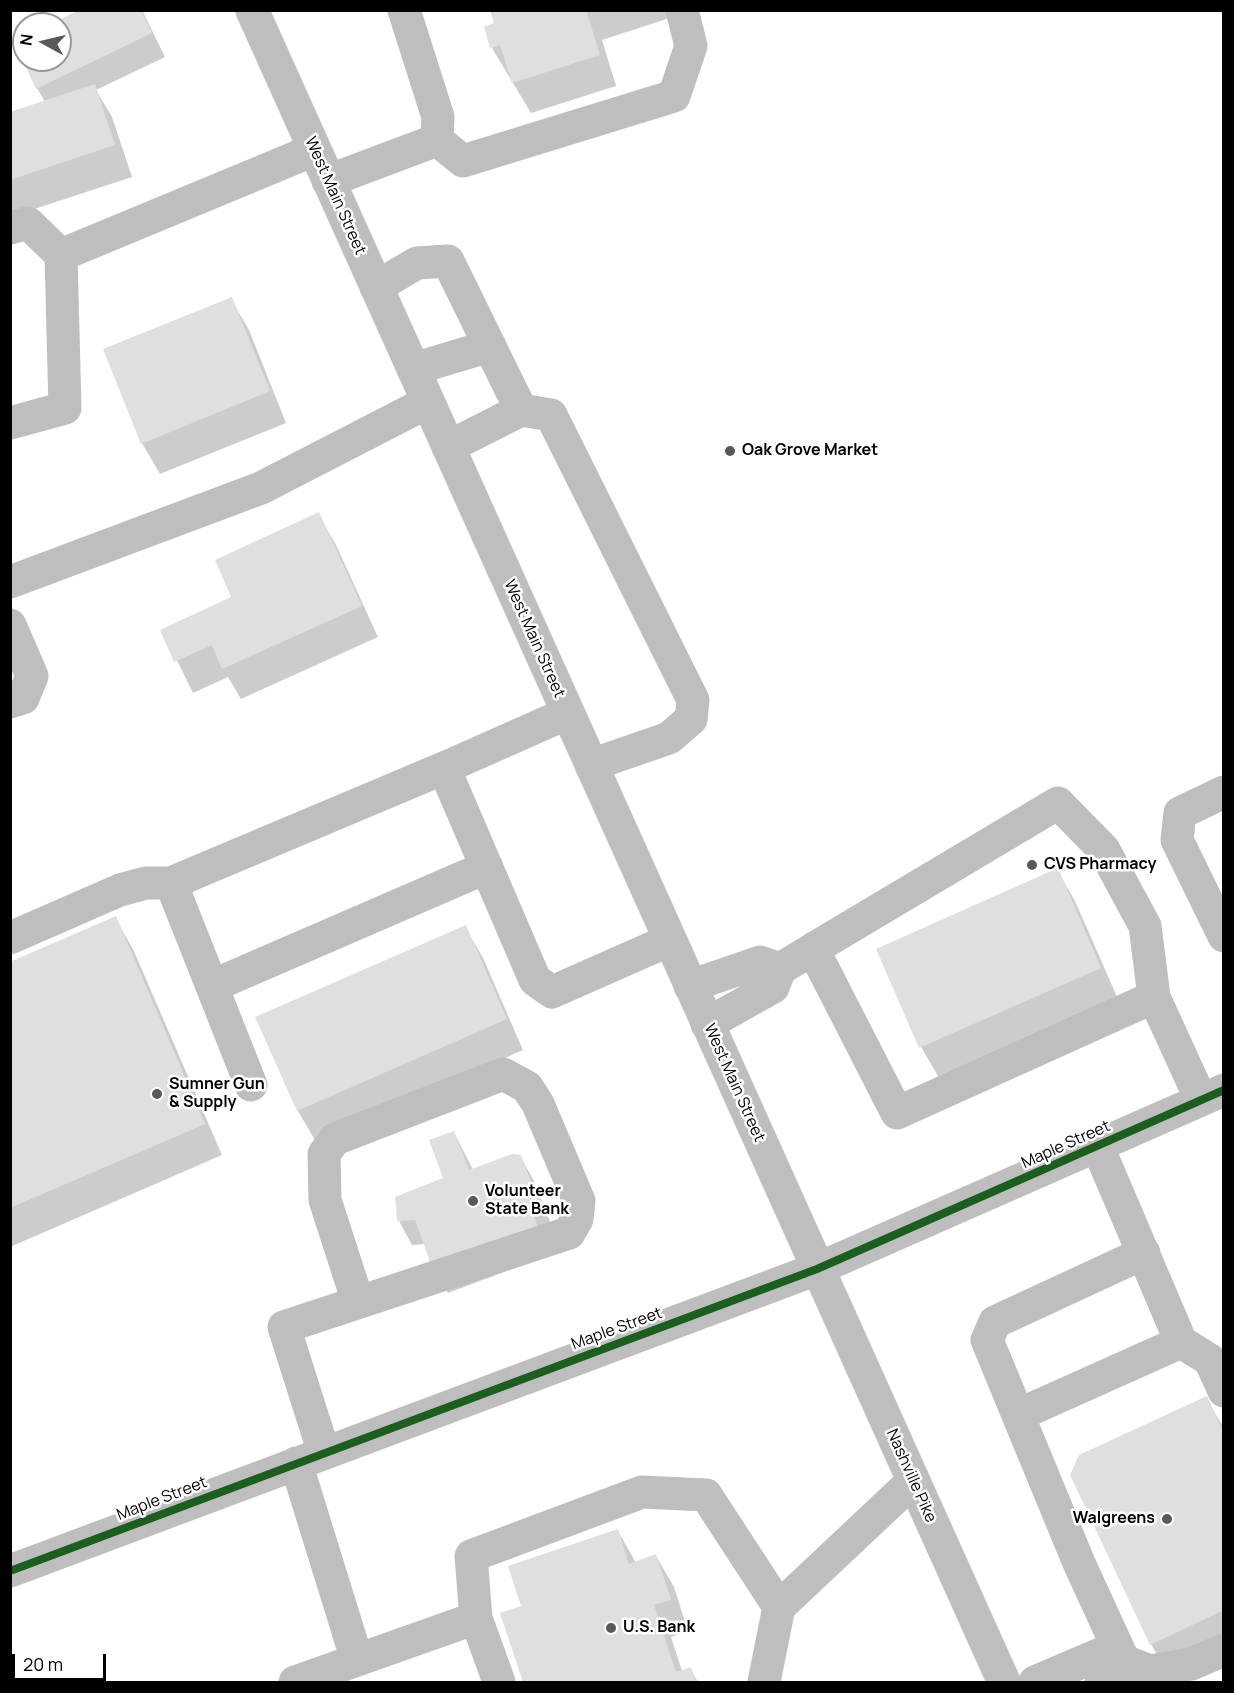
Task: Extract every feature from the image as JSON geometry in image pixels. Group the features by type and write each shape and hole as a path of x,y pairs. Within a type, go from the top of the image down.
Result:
{"main road":[{"name":"West Main Street","path":"252,10 817,1269"},
{"path":"404,10 438,117 437,140"},
{"path":"437,140 463,161 674,96 692,46 682,10"},
{"path":"328,181 437,140"},
{"path":"61,255 314,150"},
{"path":"10,228 28,223 61,255 66,408 10,423"},
{"path":"376,286 417,263 448,261 521,410"},
{"path":"413,369 490,346"},
{"path":"10,582 261,488 428,402"},
{"path":"448,447 521,410 551,416 693,700 691,719 669,738 591,765"},
{"path":"10,625 32,676 23,698 10,702"},
{"path":"10,938 120,890 146,883 171,883 568,713"},
{"path":"444,768 535,980 552,992 670,940"},
{"path":"1224,792 1180,813 1177,840 1224,936"},
{"path":"707,1024 773,987 780,969 1058,803 1104,850 1145,926 1154,997 1212,1095"},
{"path":"212,986 486,867"},
{"path":"171,883 251,1085"},
{"path":"813,949 897,1113 1154,997"},
{"path":"690,986 760,962 780,969"},
{"path":"357,1660 310,1458 284,1327 569,1233 577,1219 579,1201 538,1104 528,1087 503,1074 335,1139 324,1154 325,1200 358,1302"},
{"name":"Maple Street","path":"10,1570 817,1269 1212,1095"},
{"path":"1097,1146 1181,1342 1210,1360 1224,1391"},
{"path":"1123,1659 987,1340 995,1322 1144,1253"},
{"name":"Nashville Pike","path":"817,1269 1004,1683"},
{"path":"1018,1415 1181,1342"},
{"path":"764,1683 779,1607 913,1481"},
{"path":"499,1683 476,1617 471,1556 642,1492 706,1495 779,1607"},
{"path":"295,1683 476,1617"},
{"path":"1035,1683 1103,1653 1150,1671 1191,1664 1224,1650"},
{"path":"1101,1683 1112,1677 1123,1659"}],"building":[{"path":"79,10 141,10 152,33 72,72 72,14"},
{"path":"490,10 586,10 600,55 512,83 500,45 490,48 484,27 494,23"},
{"path":"28,72 71,72 36,89"},
{"path":"95,84 115,145 10,180 10,112"},
{"path":"232,297 270,391 141,444 103,349"},
{"path":"319,512 362,606 222,669 212,645 174,662 160,630 231,597 215,560"},
{"path":"1058,868 1101,968 919,1048 876,949"},
{"path":"116,916 205,1124 10,1208 10,962"},
{"path":"466,925 507,1019 297,1111 255,1017"},
{"path":"454,1131 469,1170 512,1154 521,1155 538,1200 529,1204 539,1230 433,1270 415,1220 397,1221 395,1197 443,1178 429,1140"},
{"path":"1207,1396 1224,1433 1224,1610 1150,1645 1070,1475 1079,1455"},
{"path":"618,1529 629,1564 656,1554 671,1600 654,1605 676,1672 691,1667 696,1682 523,1682 500,1613 521,1606 508,1566"}],"cycle path":[{"path":"10,1571 817,1269 1224,1090"}],"place":[{"name":"Oak Grove Market","path":"730,451"},
{"name":"CVS Pharmacy","path":"1032,865"},
{"name":"Sumner Gun & Supply","path":"157,1094"},
{"name":"Volunteer State Bank","path":"473,1201"},
{"name":"Walgreens","path":"1167,1519"},
{"name":"U.S. Bank","path":"611,1628"}]}
